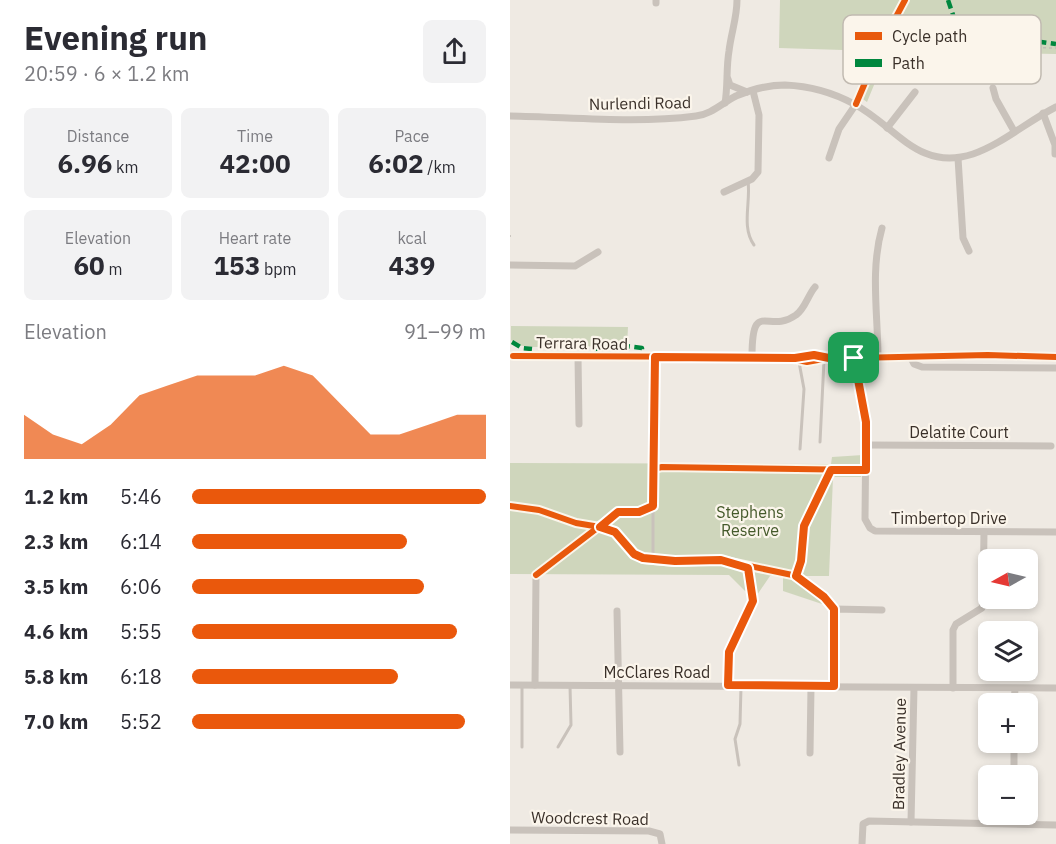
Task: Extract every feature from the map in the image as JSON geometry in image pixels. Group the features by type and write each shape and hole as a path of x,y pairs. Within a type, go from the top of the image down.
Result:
{"main road":[{"name":"Terrara Road","path":"511,355 797,358 814,355 826,358 988,355 1056,357"}],"street":[{"path":"725,103 729,48 737,21 737,0"},
{"path":"724,192 748,181 758,172 759,164 759,115 751,92 730,85 726,74"},
{"name":"Nurlendi Road","path":"510,116 662,119 699,116 712,112 725,103 751,92 782,85 804,87 828,92 856,104 887,129 922,152 945,158 958,158 988,147 1056,107"},
{"path":"993,88 996,99 1014,131"},
{"path":"887,129 915,92"},
{"path":"829,158 839,129 856,104"},
{"path":"1043,113 1055,145 1055,154"},
{"path":"958,158 963,238 969,250"},
{"path":"878,358 875,296 877,247 882,228"},
{"path":"510,265 574,266 598,252"},
{"path":"752,357 752,333 755,324 761,320 786,319 795,316 815,287"},
{"path":"578,357 579,424"},
{"path":"653,465 655,357"},
{"name":"Timbertop Drive","path":"854,358 866,422 865,519 870,528 875,531 1056,532"},
{"path":"911,358 914,364 922,367 1056,368"},
{"name":"Delatite Court","path":"867,445 1051,446"},
{"path":"953,688 953,630 956,624 982,608 984,532"},
{"path":"535,685 536,575"},
{"path":"728,685 729,652 753,601"},
{"path":"834,686 834,609 882,610"},
{"path":"617,611 620,752"},
{"name":"McClares Road","path":"510,685 1056,688"},
{"path":"810,753 811,687"},
{"name":"Bradley Avenue","path":"911,822 914,688"},
{"path":"862,844 863,824 870,821 1056,825"},
{"name":"Woodcrest Road","path":"510,830 649,831 660,834 662,844"}],"lane":[{"path":"748,181 750,198 747,207 748,231 749,238 754,245"},
{"path":"797,358 804,389 800,449"},
{"path":"820,442 826,358"},
{"path":"653,465 653,559"},
{"path":"522,685 522,747"},
{"path":"558,747 570,725 570,685"},
{"path":"739,765 735,739 740,724 741,686"}],"path":[{"path":"1041,48 1056,48"},
{"path":"819,470 840,470"},
{"path":"796,576 801,561 804,526 831,470"},
{"path":"785,574 796,576 804,582"}],"green space":[{"path":"780,0 1056,0 1056,54 1041,54 1041,15 843,15 843,50 779,48"},
{"path":"862,84 874,84 867,102 857,95"},
{"path":"511,326 628,327 627,346 532,347 516,345 511,340"},
{"name":"Stephens Reserve","path":"863,455 861,477 833,477 829,576 801,576 829,598 822,604 783,591 783,575 770,576 757,595 745,591 729,575 510,574 510,463 831,464 832,457"}],"marked path":[{"path":"948,0 953,15"},
{"path":"1041,42 1056,44"},
{"path":"512,342 522,348 532,349"},
{"path":"594,349 626,346 642,348 642,351"}],"cycle path":[{"path":"897,15 905,0"},
{"path":"856,104 864,84"},
{"path":"819,355 854,358 988,355 1056,357"},
{"path":"513,356 784,357 807,362 829,358"},
{"path":"653,469 662,467 866,470"},
{"path":"510,506 539,510 576,523 615,532 634,554 643,559 675,562 721,560 797,576 824,597 834,609"},
{"path":"536,575 618,512 639,512 653,506"}],"route":[{"path":"814,355 829,358 854,358 866,422 866,470 831,470 804,526 800,570 796,576 824,597 834,609 834,686 728,685 729,652 753,601 748,568 721,560 697,562 643,558 634,554 615,532 600,527 618,512 639,512 653,506 655,357 795,358 814,355"}]}
